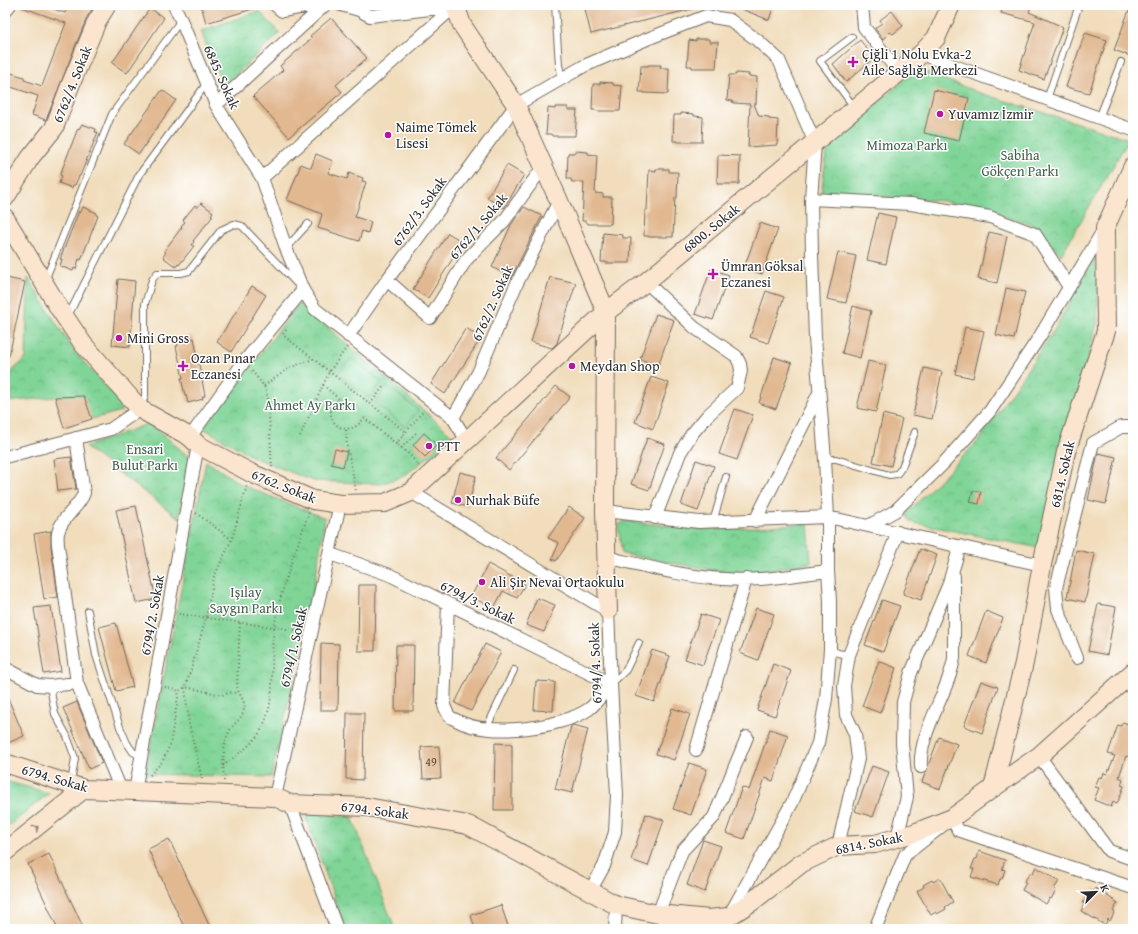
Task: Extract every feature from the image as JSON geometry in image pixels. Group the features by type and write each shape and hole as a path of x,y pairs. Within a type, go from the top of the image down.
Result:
{"street":[{"path":"5,11 10,5"},
{"name":"6762/4. Sokak","path":"5,198 30,158 54,128 97,21 107,5"},
{"name":"6845. Sokak","path":"174,5 216,105 262,178 286,248 303,290 316,309 350,338 453,418"},
{"path":"275,5 282,11 315,5"},
{"path":"216,105 325,5"},
{"path":"345,6 359,10 370,16 456,5"},
{"path":"456,5 462,25 516,105 606,312 605,511 608,611"},
{"path":"262,178 456,5"},
{"path":"862,5 864,27 899,73"},
{"name":"6800. Sokak","path":"606,312 646,282 921,54 936,38 951,5"},
{"path":"516,105 584,66 706,16 730,20 757,40 778,60 815,143 811,199 812,255 815,338 825,459 830,601 830,649 826,699 818,744 792,802 728,917"},
{"path":"921,54 1133,130"},
{"name":"6762/3. Sokak","path":"350,338 387,280 516,105"},
{"name":"6762/4. Sokak","path":"5,173 30,158"},
{"name":"6814. Sokak","path":"993,788 1024,663 1042,565 1066,452 1106,331 1105,228 1133,166"},
{"name":"6762/1. Sokak","path":"387,280 430,318 466,260 505,220 543,167"},
{"path":"811,199 911,204 990,217 1035,234 1069,287"},
{"name":"6762/2. Sokak","path":"453,418 478,373 516,283 559,201"},
{"name":"6762. Sokak","path":"7,228 83,344 140,409 251,473 313,500 340,504 385,503 411,492 606,312"},
{"path":"868,526 895,510 943,464 990,411 1040,336 1105,228"},
{"path":"646,282 694,328 736,356 740,364 741,371 737,388 691,435 680,453 655,518"},
{"path":"194,441 243,363 303,290"},
{"path":"755,521 819,394"},
{"path":"5,457 111,429 140,409"},
{"path":"453,418 467,441"},
{"path":"1077,658 1058,609 1056,588 1093,443 1121,427 1133,427"},
{"path":"76,438 84,493 82,500 65,519 58,532 59,552 77,683 128,790"},
{"name":"6794/2. Sokak","path":"128,790 141,756 187,506 194,441"},
{"name":"6794/4. Sokak","path":"411,492 608,611 617,795 615,832 604,866 590,891"},
{"name":"6794/1. Sokak","path":"283,800 312,633 340,504"},
{"path":"605,511 698,522 828,517 1042,565"},
{"path":"838,846 858,759 855,734 846,715 844,686 849,655 898,532"},
{"path":"897,838 907,797 902,743 903,702 911,673 948,586 960,546"},
{"name":"6794/3. Sokak","path":"330,554 390,575 611,684"},
{"path":"606,557 691,576 725,579 746,579 828,571"},
{"path":"921,766 921,758 926,738 952,672 954,658 954,565"},
{"path":"696,750 746,579"},
{"path":"448,604 444,706 450,717 465,725 480,728 532,728 549,725 573,717 590,709 611,684"},
{"path":"5,668 37,685 50,686 77,683"},
{"name":"6814. Sokak","path":"728,917 750,903 802,863 838,846 875,844 914,833 952,818 1039,756 1132,675"},
{"path":"658,914 682,851 714,817 747,737"},
{"path":"1039,756 1109,851 1133,867"},
{"name":"6794. Sokak","path":"5,763 77,787 215,794 367,807 468,825 616,905 658,914 708,918 728,917"},
{"path":"5,852 77,787"},
{"path":"283,800 337,929"},
{"path":"875,929 905,855 952,818 958,830 1133,888"},
{"path":"1109,851 1133,859"},
{"path":"615,929 616,905"}],"lane":[{"path":"555,5 562,78"},
{"path":"1047,99 1080,5"},
{"path":"44,283 112,114 181,20"},
{"path":"852,37 820,61 855,108"},
{"path":"1099,118 1120,62"},
{"path":"66,319 139,175 207,83"},
{"path":"140,409 145,396 145,304 152,280 157,273 181,273 189,271 220,230 234,224 242,226 303,290"},
{"path":"286,248 308,224"},
{"path":"825,459 836,459 889,475 897,474 902,467 915,432"},
{"path":"713,522 726,477"},
{"path":"88,611 96,655 120,727 133,752 141,756"},
{"path":"611,684 626,670 639,643"},
{"path":"830,649 838,653 849,655"},
{"path":"486,728 514,670"},
{"path":"50,686 55,714 67,736 75,758 77,787"}],"path":[{"path":"278,320 288,328 283,335 406,432"},
{"path":"300,436 329,372 350,338"},
{"path":"264,386 289,368 313,360"},
{"path":"243,363 254,372 264,386 268,398 274,483"},
{"path":"324,385 339,400 332,405 331,413 334,421 340,428 346,430 353,428 364,418 410,455 429,476"},
{"path":"370,404 384,386"},
{"path":"396,444 431,401"},
{"path":"346,430 347,446 358,504"},
{"path":"401,448 418,431"},
{"path":"215,794 198,766 189,724 185,687 206,618 214,577 232,539 251,473"},
{"path":"223,766 252,742 262,729 268,714 272,691 272,642 279,601 313,500"},
{"path":"187,506 232,539"},
{"path":"168,612 312,633"},
{"path":"215,794 223,766 225,746 230,730 239,721 244,709 244,703 238,694 237,686 240,622"},
{"path":"154,683 179,691"},
{"path":"128,790 162,762 170,745 179,691 185,687 222,695 232,692 238,694"}],"green space":[{"path":"259,11 280,33 226,84 215,69 201,31"},
{"path":"917,69 980,93 1129,139 1061,255 1032,224 944,201 821,193 828,145"},
{"path":"1095,256 1098,295 1097,323 1039,548 910,522 906,514 980,439 1055,329"},
{"path":"28,278 73,350 116,398 122,411 92,419 55,397 5,402 5,378 26,358"},
{"name":"Ahmet Ay Parkı","path":"300,303 454,437 404,476 380,484 313,481 255,458 203,428"},
{"path":"351,358 382,382 369,398 338,374"},
{"path":"387,386 418,410 405,427 375,403"},
{"name":"Ensari Bulut Parkı","path":"150,423 190,458 179,518 85,447"},
{"name":"Işılay Saygın Parkı","path":"206,461 242,485 325,518 310,612 271,777 145,774"},
{"path":"625,521 698,529 758,527 808,523 811,563 736,573 622,554 618,525"},
{"path":"5,781 49,793 5,829"},
{"path":"304,812 352,817 395,929 345,929"}],"building":[{"path":"19,5 42,5 65,13 68,5 95,5 87,17 46,120 32,115 38,96 5,85 5,80 8,72 24,77 24,80 42,86 66,23"},
{"path":"201,5 256,5 256,8 206,23"},
{"path":"584,5 696,5 696,8 591,34"},
{"path":"731,5 774,5 769,20"},
{"path":"1004,5 1032,5 1029,12 1063,27 1044,79 1019,70 1035,22 1001,13"},
{"path":"1131,5 1133,5 1133,57 1114,50"},
{"path":"150,8 164,18 127,73 112,63"},
{"path":"892,11 903,26 893,34 890,32 883,39 875,28 882,23 880,20"},
{"path":"331,18 367,58 336,85 342,92 289,137 253,96 283,70 280,66 312,38 310,36"},
{"path":"1085,33 1107,40 1089,93 1066,87"},
{"path":"696,39 709,39 709,42 718,42 716,68 692,68 692,66 687,66 689,40 696,41"},
{"path":"860,40 874,58 846,82 833,64"},
{"path":"661,65 660,68 669,68 668,94 639,92 641,66"},
{"path":"736,73 749,74 748,76 757,77 756,104 754,104 759,116 778,120 777,145 748,147 750,104 733,103 732,101 727,100 729,75 736,75"},
{"path":"600,82 613,83 613,85 622,86 620,111 592,110 593,84 600,84"},
{"path":"162,90 176,100 139,154 124,144"},
{"path":"934,90 969,98 959,141 924,133"},
{"path":"555,107 568,107 568,110 577,110 575,136 552,136 551,134 546,134 548,108 555,109"},
{"path":"681,113 694,114 694,116 703,117 702,142 673,141 674,115 681,115"},
{"path":"82,124 96,129 95,132 98,132 80,176 72,188 59,183 62,176 60,175 78,128 79,129"},
{"path":"575,151 588,152 588,154 597,155 595,193 603,194 603,197 612,197 611,224 588,224 586,221 582,221 584,182 572,182 571,179 567,179 568,153 575,153"},
{"path":"316,154 333,161 328,173 347,179 349,173 363,178 362,181 366,182 355,217 371,222 368,233 362,231 359,241 318,228 322,214 287,200 301,164 311,168"},
{"path":"718,155 740,156 739,184 717,184"},
{"path":"507,165 524,175 504,208 487,198"},
{"path":"656,169 669,169 669,172 678,172 673,237 644,236 649,170 656,171"},
{"path":"201,203 213,212 211,215 213,216 193,241 194,242 192,245 194,246 176,267 163,257 166,252 164,251 182,227 181,226 185,222 183,220 195,205 197,208"},
{"path":"83,207 97,213 96,215 98,216 81,260 79,259 76,269 74,268 73,271 60,266 62,259 60,259 79,211 80,213"},
{"path":"524,207 542,216 511,278 492,267 511,225"},
{"path":"878,213 896,217 886,264 867,260"},
{"path":"760,223 778,229 762,274 744,268"},
{"path":"989,232 1007,236 997,283 978,279"},
{"path":"448,233 463,242 428,298 413,289"},
{"path":"603,233 623,235 623,238 631,238 630,263 601,262"},
{"path":"838,252 856,256 846,303 827,299"},
{"path":"711,269 729,275 713,320 695,314"},
{"path":"550,277 576,283 557,343 552,348 531,342"},
{"path":"7,278 25,282 9,356 5,355 5,290"},
{"path":"118,279 135,281 130,347 112,345"},
{"path":"252,286 266,295 231,352 217,342"},
{"path":"1006,288 1025,292 1014,339 996,335"},
{"path":"766,291 784,297 768,343 750,337"},
{"path":"853,306 871,311 860,358 842,353"},
{"path":"656,314 674,320 658,366 640,359"},
{"path":"965,327 984,331 973,378 955,374"},
{"path":"466,328 481,338 445,394 431,384"},
{"path":"191,336 192,339 194,338 205,396 202,397 203,399 188,403 181,378 183,378 176,346 178,346 177,339"},
{"path":"774,357 792,363 776,409 759,403"},
{"path":"868,361 886,365 876,412 857,408"},
{"path":"924,368 942,372 932,419 913,415"},
{"path":"651,377 669,383 653,429 635,422"},
{"path":"556,386 570,397 509,470 496,458"},
{"path":"84,396 92,419 64,428 55,397"},
{"path":"735,409 753,415 737,460 719,454"},
{"path":"883,414 902,419 891,466 873,462"},
{"path":"424,433 437,445 425,457 413,445"},
{"path":"647,438 665,444 649,490 631,484"},
{"path":"335,449 347,452 343,467 331,464"},
{"path":"1098,453 1116,457 1106,504 1088,500"},
{"path":"71,457 76,489 58,491 54,459"},
{"path":"696,460 714,466 698,511 681,505"},
{"path":"460,472 476,476 468,507 452,503"},
{"path":"973,491 981,492 979,504 970,502"},
{"path":"136,506 156,599 136,603 116,510"},
{"path":"569,507 585,518 556,561 552,559 559,543 548,538"},
{"path":"51,531 51,546 58,597 44,599 34,534"},
{"path":"920,549 937,555 921,600 903,594"},
{"path":"1076,550 1095,554 1085,602 1067,598"},
{"path":"488,564 525,584 517,598 503,591 494,608 471,597"},
{"path":"359,585 376,585 375,651 358,651"},
{"path":"537,598 555,605 544,632 526,625"},
{"path":"882,600 900,606 883,652 865,645"},
{"path":"1098,604 1116,607 1107,655 1088,651"},
{"path":"51,606 61,671 44,674 34,608"},
{"path":"756,608 774,614 758,660 740,653"},
{"path":"986,611 1003,618 986,663 969,656"},
{"path":"701,614 719,620 703,665 685,659"},
{"path":"116,623 133,687 116,691 99,627"},
{"path":"321,643 339,644 338,710 320,710"},
{"path":"485,644 501,652 471,711 455,703"},
{"path":"396,645 414,645 413,711 395,711"},
{"path":"652,650 670,656 654,702 636,696"},
{"path":"879,661 896,668 880,713 862,706"},
{"path":"773,664 791,671 775,716 757,710"},
{"path":"536,681 555,682 553,711 534,710"},
{"path":"981,681 998,687 982,733 964,726"},
{"path":"5,691 24,736 8,743 5,735"},
{"path":"77,702 102,763 89,769 63,708"},
{"path":"672,708 690,714 674,760 656,754"},
{"path":"347,713 364,713 363,780 346,779"},
{"path":"1123,722 1133,726 1133,758 1126,756 1119,777 1123,779 1121,785 1124,786 1117,804 1113,802 1111,807 1094,800 1099,788 1095,787 1099,777 1102,778 1104,773 1107,774 1115,756 1108,754 1118,725 1121,726"},
{"path":"573,725 588,729 572,793 555,789 571,726"},
{"path":"770,729 788,735 773,781 765,778 744,839 726,833 742,787 749,790"},
{"path":"939,737 957,744 940,789 922,782"},
{"path":"495,743 512,744 512,810 494,810"},
{"path":"439,746 441,778 423,779 421,747"},
{"path":"689,763 707,769 691,815 673,809"},
{"path":"872,766 889,772 873,817 855,811"},
{"path":"646,814 664,820 648,866 631,860"},
{"path":"169,839 209,925 201,929 185,929 148,849"},
{"path":"703,840 721,846 705,892 687,885"},
{"path":"979,851 1005,860 1002,869 1005,870 998,885 971,877 974,869 971,869 975,859 977,859"},
{"path":"49,854 84,929 58,929 28,864"},
{"path":"1036,867 1059,881 1054,889 1056,891 1046,904 1022,890 1026,883 1024,882 1030,873 1032,874"},
{"path":"940,878 953,902 945,907 946,909 937,914 936,912 931,915 917,891 924,887 923,885"},
{"path":"1095,888 1118,903 1113,911 1115,912 1110,921 1108,919 1105,925 1081,911 1085,904 1083,903 1089,894 1091,895"},
{"path":"501,905 509,929 475,929 471,915"}],"place":[{"name":"Çiğli 1 Nolu Evka-2 Aile Sağlığı Merkezi","path":"853,62"},
{"name":"Yuvamız İzmir","path":"940,114"},
{"name":"Naime Tömek Lisesi","path":"388,135"},
{"name":"Ümran Göksal Eczanesi","path":"713,274"},
{"name":"Mini Gross","path":"119,338"},
{"name":"Ozan Pınar Eczanesi","path":"183,366"},
{"name":"Meydan Shop","path":"572,366"},
{"name":"PTT","path":"429,446"},
{"name":"Nurhak Büfe","path":"458,500"},
{"name":"Ali Şir Nevai Ortaokulu","path":"482,582"}],"park label":[{"name":"Mimoza Parkı","path":"907,145"},
{"name":"Sabiha Gökçen Parkı","path":"1020,164"}]}
